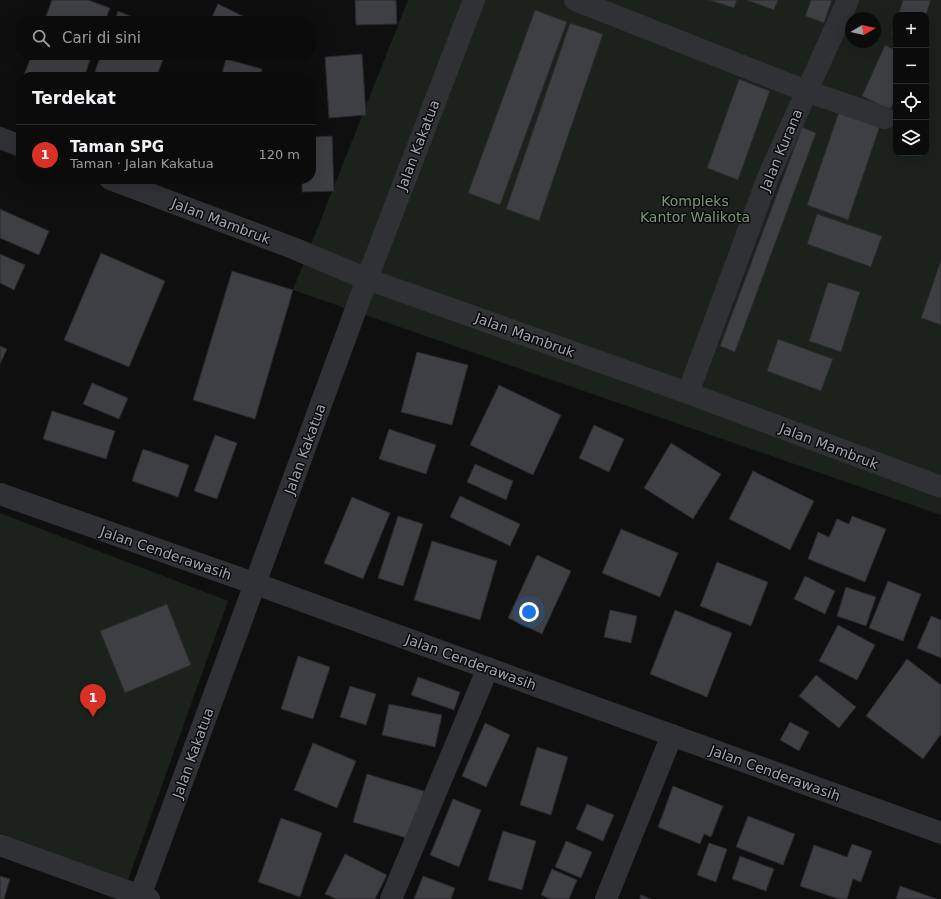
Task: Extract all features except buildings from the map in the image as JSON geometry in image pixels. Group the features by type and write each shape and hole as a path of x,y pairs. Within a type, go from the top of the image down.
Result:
{"street":[{"name":"Jalan Kakatua","path":"143,898 367,279 474,0"},
{"path":"575,0 806,91 885,118"},
{"name":"Jalan Kurana","path":"688,392 769,175 848,0"},
{"path":"0,138 16,144"},
{"name":"Jalan Mambruk","path":"123,184 293,248 367,279 688,392 941,488"},
{"name":"Jalan Cenderawasih","path":"0,494 256,584 941,833"},
{"path":"391,899 488,668"},
{"path":"606,899 672,735"},
{"path":"0,845 143,898"}],"green space":[{"name":"Kompleks Kantor Walikota","path":"408,0 941,0 941,515 293,290"},
{"path":"0,513 228,601 128,880 0,833"}],"place":[{"name":"Taman SPG","path":"93,717"}]}
